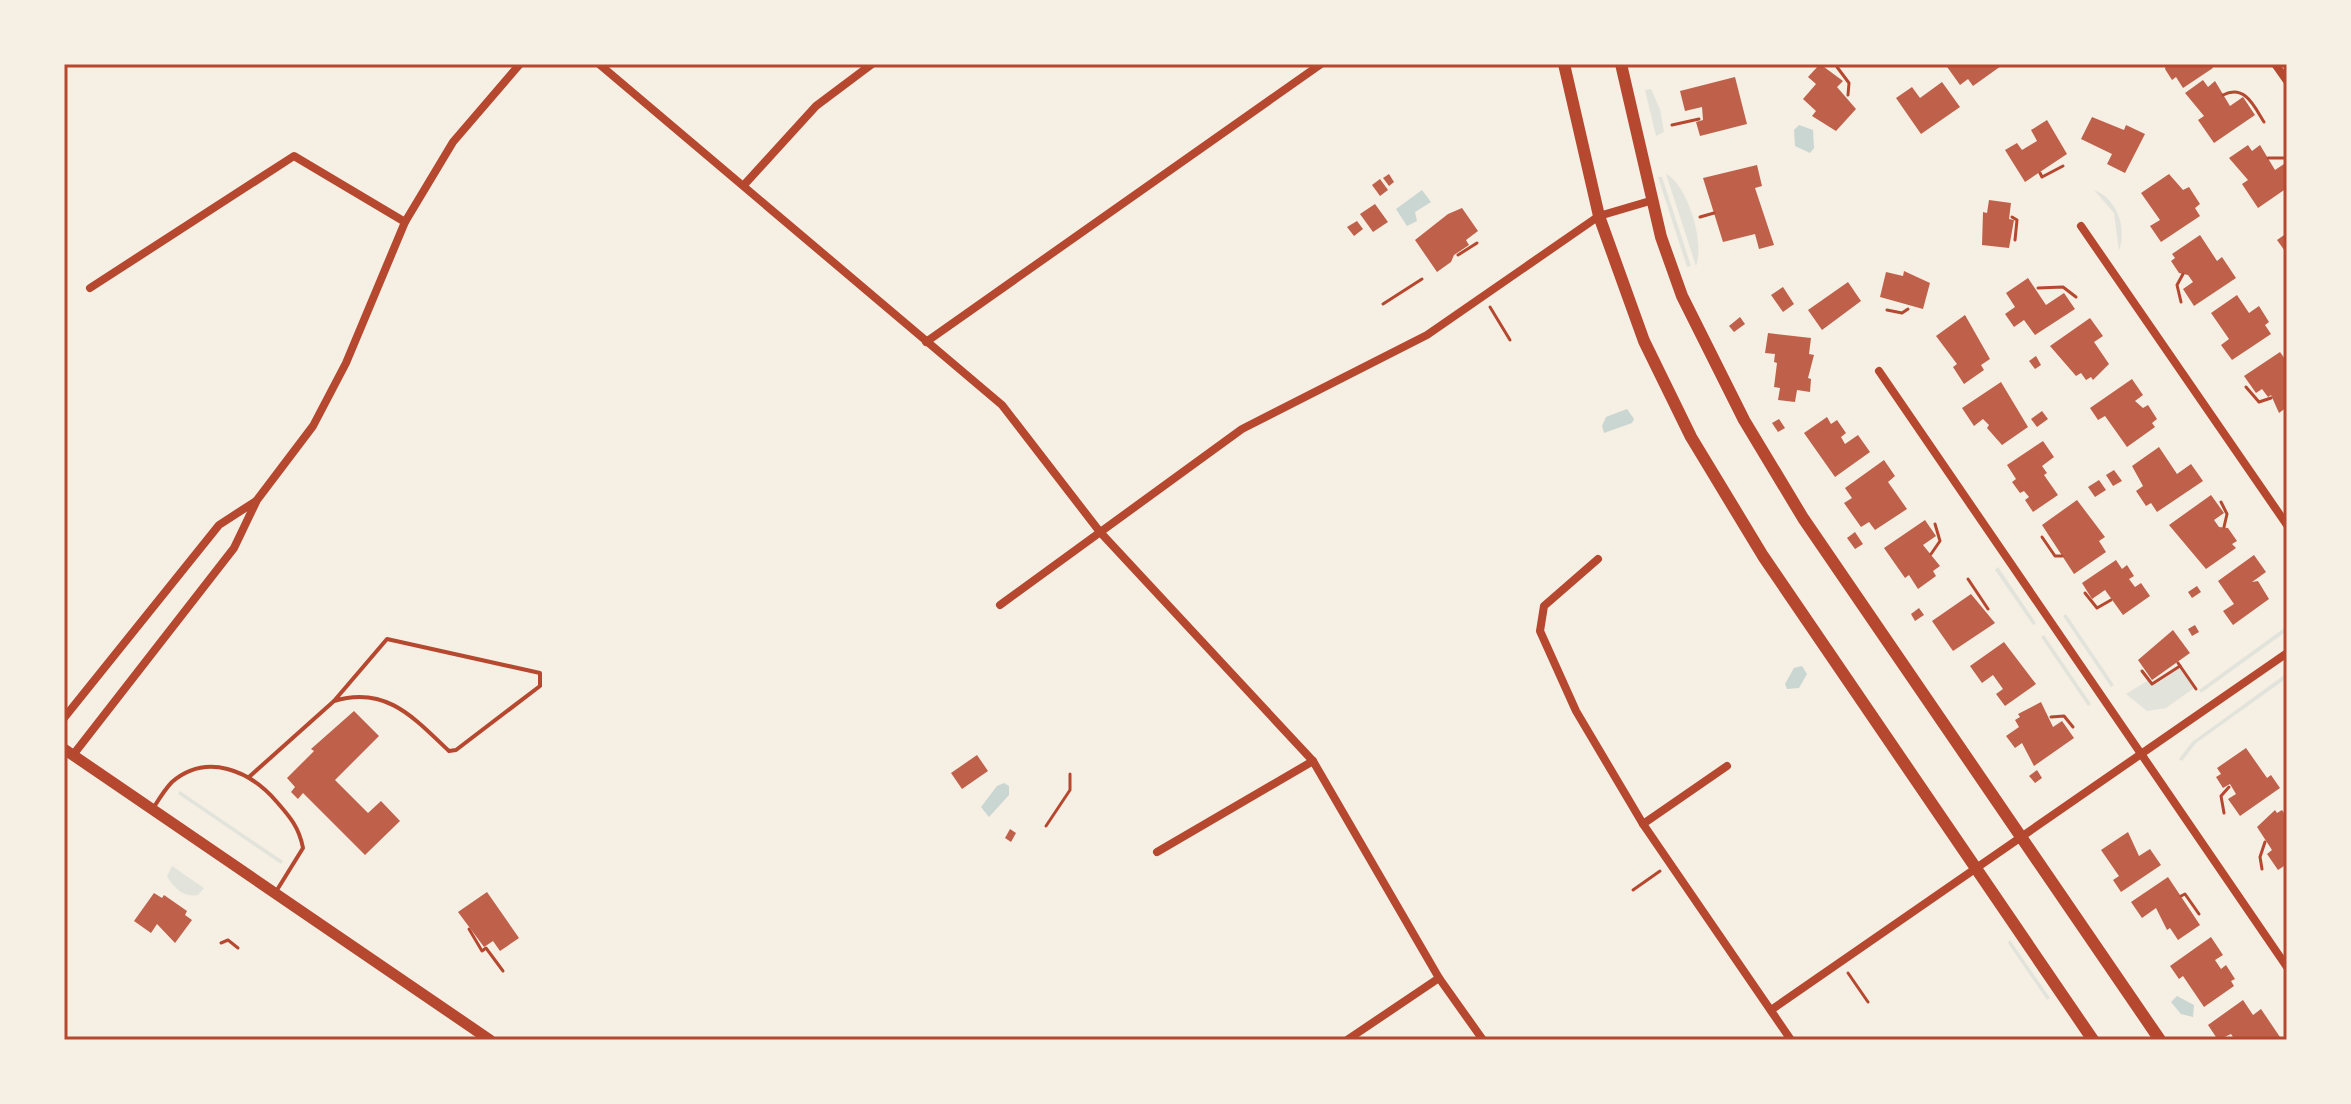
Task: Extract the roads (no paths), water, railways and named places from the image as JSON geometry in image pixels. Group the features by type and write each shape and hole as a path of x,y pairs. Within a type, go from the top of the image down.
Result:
{"main road":[{"path":"1564,64 1599,216 1644,341 1720,490 2093,1040"},
{"path":"1621,64 1650,201 1682,296 1750,432 1803,518 2160,1040"}],"street":[{"path":"490,1040 68,752 234,548 257,500 313,426 346,363 405,222 453,142 520,64"},
{"path":"599,64 1002,405 1100,532 1313,761 1439,978 1483,1040"},
{"path":"744,185 816,106 872,64"},
{"path":"926,342 1321,64"},
{"path":"2275,64 2287,81"},
{"path":"90,288 294,156 405,222"},
{"path":"1000,605 1242,429 1427,335 1599,216 1650,201"},
{"path":"2081,226 2287,525"},
{"path":"1879,371 2287,967"},
{"path":"64,718 219,525 257,500"},
{"path":"1598,559 1544,606 1540,631 1576,711 1643,824 1791,1040"},
{"path":"1771,1010 2287,653"},
{"path":"1157,852 1313,761"},
{"path":"1643,824 1727,766"},
{"path":"1347,1040 1439,978"}],"lane":[{"path":"249,777 334,701 387,639 540,673 540,686 456,750 449,751 403,708 355,695 334,701"},
{"path":"152,809 173,782 192,772 218,766 249,777 266,790 299,827 303,848 275,893"}]}
